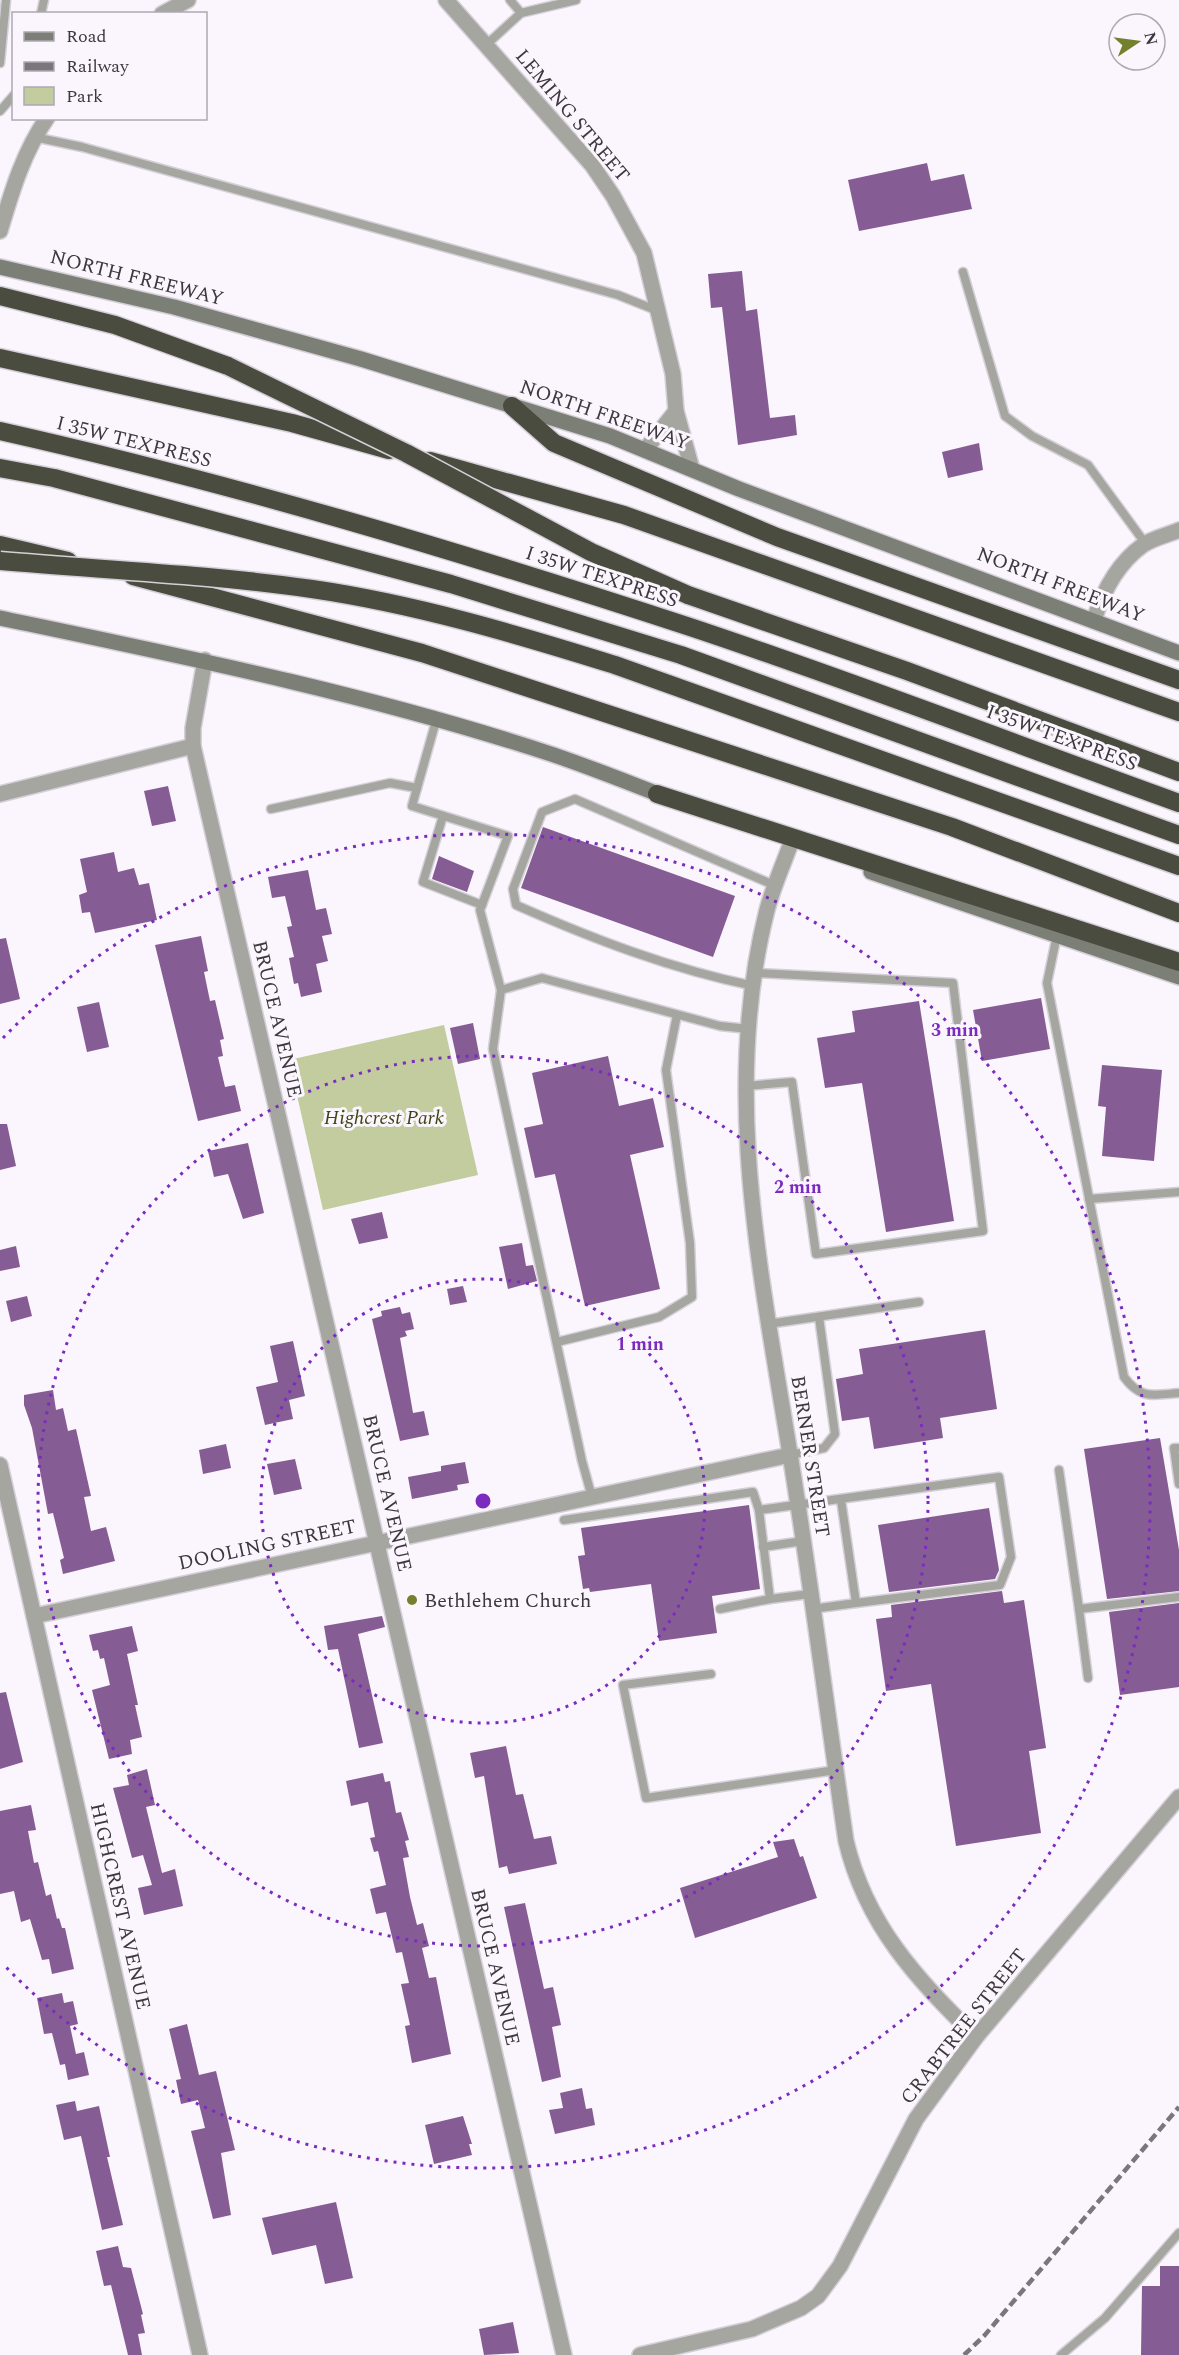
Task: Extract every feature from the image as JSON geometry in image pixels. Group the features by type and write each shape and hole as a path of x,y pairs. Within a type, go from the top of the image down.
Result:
{"highway":[{"path":"0,296 115,325 228,366 406,453 591,552 688,595 907,672 1179,772"},
{"path":"0,358 292,423 624,515 1179,712"},
{"path":"512,406 554,443 777,537 1179,680"},
{"name":"I 35W TEXPRESS","path":"0,431 192,478 411,539 690,627 1179,803"},
{"path":"0,468 54,478 451,584 670,651 1179,835"},
{"path":"0,545 121,573 422,653 952,827 1179,913"},
{"path":"0,561 201,574 314,590 456,618 615,665 1179,866"},
{"path":"657,794 1179,962"}],"main road":[{"name":"NORTH FREEWAY","path":"0,267 174,307 362,359 512,406 645,450 1179,653"},
{"path":"0,618 205,660 436,721 553,755 791,843 1179,977"}],"street":[{"path":"166,12 188,0"},
{"name":"LEMING STREET","path":"446,0 592,165 614,196 644,253 673,374 676,411 692,469"},
{"path":"0,231 16,176 34,137 46,120"},
{"path":"645,450 676,411"},
{"path":"1094,620 1102,596 1122,565 1145,543 1179,530"},
{"name":"BRUCE AVENUE","path":"205,660 193,728 193,746 564,2355"},
{"path":"0,794 193,746"},
{"name":"BERNER STREET","path":"791,843 767,909 755,980 749,1029 746,1086 748,1175 768,1324 798,1506 836,1770 853,1870 875,1919 925,1987 976,2037"},
{"name":"DOOLING STREET","path":"34,1616 790,1455"},
{"name":"HIGHCREST AVENUE","path":"0,1466 200,2355"},
{"name":"CRABTREE STREET","path":"640,2355 752,2329 801,2308 818,2296 840,2266 916,2119 976,2037 1179,1797"}],"lane":[{"path":"0,63 6,0"},
{"path":"510,0 521,13"},
{"path":"486,45 521,13 576,0"},
{"path":"0,111 12,97"},
{"path":"34,137 82,147 618,295 659,311"},
{"path":"963,272 1005,416 1032,436 1088,465 1145,543"},
{"path":"436,721 412,806 507,836 480,910 501,990 493,1048 582,1461 592,1497"},
{"path":"271,809 390,783 417,788"},
{"path":"746,1086 792,1082 816,1254 983,1231 953,983 710,978 628,951 516,905 513,889 542,812 575,799 776,886"},
{"path":"443,816 423,882 482,904"},
{"path":"1057,935 1047,983 1124,1377 1134,1390 1149,1395 1179,1393"},
{"path":"501,990 542,978 720,1026 749,1029"},
{"path":"557,1342 659,1317 692,1298 690,1243 666,1070 676,1015"},
{"path":"1089,1199 1179,1192"},
{"path":"768,1324 918,1302"},
{"path":"790,1455 824,1448 836,1434 819,1317"},
{"path":"1179,1448 1174,1449 1179,1485"},
{"path":"1059,1470 1088,1678"},
{"path":"720,1609 770,1599 856,1603 1000,1585 1011,1557 999,1477 759,1510"},
{"path":"564,1520 753,1491 759,1510 770,1599"},
{"path":"841,1500 856,1603"},
{"path":"763,1547 803,1541"},
{"path":"1079,1609 1179,1597"},
{"path":"711,1674 623,1684 646,1798 836,1770"},
{"path":"1061,2355 1105,2318 1179,2233"}],"green space":[{"name":"Highcrest Park","path":"444,1025 478,1175 323,1210 289,1060"}],"building":[{"path":"927,163 931,181 964,174 972,209 859,231 848,180"},
{"path":"742,271 746,311 757,309 770,418 795,415 797,435 738,445 722,307 711,308 708,274"},
{"path":"979,443 983,470 948,478 942,452"},
{"path":"168,786 176,821 152,826 144,791"},
{"path":"543,827 735,896 713,957 521,888"},
{"path":"114,852 118,872 134,868 139,885 149,883 157,920 95,933 90,912 82,913 79,895 87,892 80,859"},
{"path":"439,856 474,871 467,892 432,879"},
{"path":"308,870 316,910 326,908 332,934 322,936 328,961 316,964 322,992 301,997 298,983 294,984 289,958 294,957 287,927 292,926 285,896 272,898 268,877"},
{"path":"201,936 208,971 204,972 210,1001 215,1000 224,1039 220,1040 223,1056 218,1057 225,1087 235,1085 241,1111 198,1121 155,945"},
{"path":"6,938 20,999 0,1004 0,939"},
{"path":"1041,998 1050,1049 982,1061 973,1010"},
{"path":"919,1001 954,1221 886,1232 862,1083 825,1088 817,1038 855,1032 852,1011"},
{"path":"99,1002 109,1047 87,1052 77,1007"},
{"path":"473,1023 480,1059 458,1064 450,1028"},
{"path":"608,1056 619,1106 653,1098 664,1147 630,1155 660,1289 585,1306 555,1174 535,1178 524,1128 543,1124 532,1073"},
{"path":"1102,1065 1162,1070 1154,1161 1102,1156 1106,1107 1098,1106"},
{"path":"0,1124 7,1124 16,1166 0,1170"},
{"path":"248,1143 264,1213 243,1219 228,1174 214,1177 208,1151"},
{"path":"382,1212 388,1238 359,1244 351,1219"},
{"path":"522,1243 526,1266 533,1265 537,1281 508,1289 499,1247"},
{"path":"16,1246 20,1267 0,1271 0,1250"},
{"path":"463,1286 467,1302 450,1305 447,1289"},
{"path":"27,1296 32,1316 11,1322 6,1301"},
{"path":"400,1307 402,1314 410,1312 414,1329 405,1331 407,1336 400,1338 413,1413 424,1411 429,1435 400,1441 372,1319 382,1316 381,1311"},
{"path":"985,1330 997,1409 940,1418 943,1438 874,1449 869,1417 842,1421 836,1379 863,1374 859,1349"},
{"path":"293,1341 305,1396 289,1400 293,1419 265,1425 256,1387 278,1382 270,1346"},
{"path":"53,1390 56,1410 63,1408 68,1431 76,1429 91,1496 84,1497 91,1531 106,1527 115,1561 63,1574 60,1560 64,1558 53,1513 48,1514 32,1428 24,1405 24,1395"},
{"path":"1160,1438 1179,1550 1179,1591 1107,1599 1084,1449"},
{"path":"226,1444 231,1468 203,1474 199,1450"},
{"path":"295,1459 302,1489 274,1495 267,1464"},
{"path":"465,1462 469,1483 457,1485 458,1490 412,1499 408,1477 441,1471 441,1466"},
{"path":"749,1505 760,1589 712,1596 717,1633 659,1641 651,1584 590,1592 589,1588 583,1589 578,1556 585,1555 581,1528"},
{"path":"989,1508 999,1570 995,1579 889,1592 878,1525"},
{"path":"1002,1591 1004,1603 1024,1600 1046,1748 1029,1751 1041,1833 956,1846 931,1684 886,1691 876,1619 892,1617 891,1605"},
{"path":"1179,1603 1179,1687 1120,1695 1109,1612"},
{"path":"382,1616 385,1627 358,1634 383,1743 359,1748 338,1649 328,1650 324,1626"},
{"path":"132,1626 138,1651 127,1654 142,1737 130,1740 132,1754 109,1759 92,1690 110,1685 104,1658 100,1659 98,1650 93,1651 89,1635"},
{"path":"6,1692 23,1762 0,1769 0,1693"},
{"path":"506,1746 516,1795 523,1794 534,1839 551,1836 557,1864 509,1874 507,1866 499,1868 484,1776 475,1778 470,1753"},
{"path":"147,1769 155,1805 146,1807 162,1873 175,1869 183,1906 144,1915 138,1888 152,1885 143,1855 132,1858 113,1788 129,1785 127,1775"},
{"path":"383,1773 385,1782 390,1781 396,1813 401,1812 409,1840 405,1841 409,1857 403,1858 410,1897 417,1925 423,1923 429,1946 422,1948 429,1978 436,1977 451,2054 412,2063 405,2026 410,2025 401,1984 409,1983 402,1952 396,1953 386,1912 376,1914 370,1889 386,1885 378,1851 374,1852 370,1838 375,1837 368,1802 351,1806 346,1781"},
{"path":"31,1805 36,1830 28,1831 34,1863 38,1862 46,1896 51,1894 57,1919 59,1918 62,1928 65,1928 74,1969 52,1974 49,1959 42,1960 30,1919 21,1922 14,1891 0,1894 0,1811"},
{"path":"794,1839 800,1857 803,1856 817,1898 695,1938 680,1888 778,1857 773,1842"},
{"path":"525,1903 544,1989 553,1987 561,2025 552,2027 561,2077 542,2082 504,1907"},
{"path":"62,1993 64,2003 73,2001 78,2024 70,2026 76,2054 84,2052 89,2075 68,2080 65,2064 60,2065 52,2033 44,2034 37,1998"},
{"path":"187,2024 199,2075 216,2071 235,2150 221,2153 231,2215 213,2219 191,2131 205,2128 198,2100 181,2104 176,2080 181,2079 169,2029"},
{"path":"582,2088 586,2109 592,2108 595,2125 555,2134 549,2110 563,2108 560,2093"},
{"path":"75,2101 77,2111 99,2106 110,2157 107,2157 123,2225 102,2230 81,2136 64,2140 56,2105"},
{"path":"463,2116 472,2144 469,2144 472,2155 434,2164 425,2125"},
{"path":"336,2202 353,2278 325,2284 316,2245 272,2255 262,2218"},
{"path":"118,2246 123,2267 131,2268 143,2314 141,2315 145,2333 138,2334 142,2355 128,2355 111,2285 104,2286 96,2251"},
{"path":"1160,2266 1179,2266 1179,2355 1141,2355 1142,2286 1160,2286"},
{"path":"513,2322 519,2353 484,2355 479,2329"}],"railway":[{"path":"964,2355 984,2336 1179,2107"}],"place":[{"name":"Bethlehem Church","path":"412,1600"}]}
